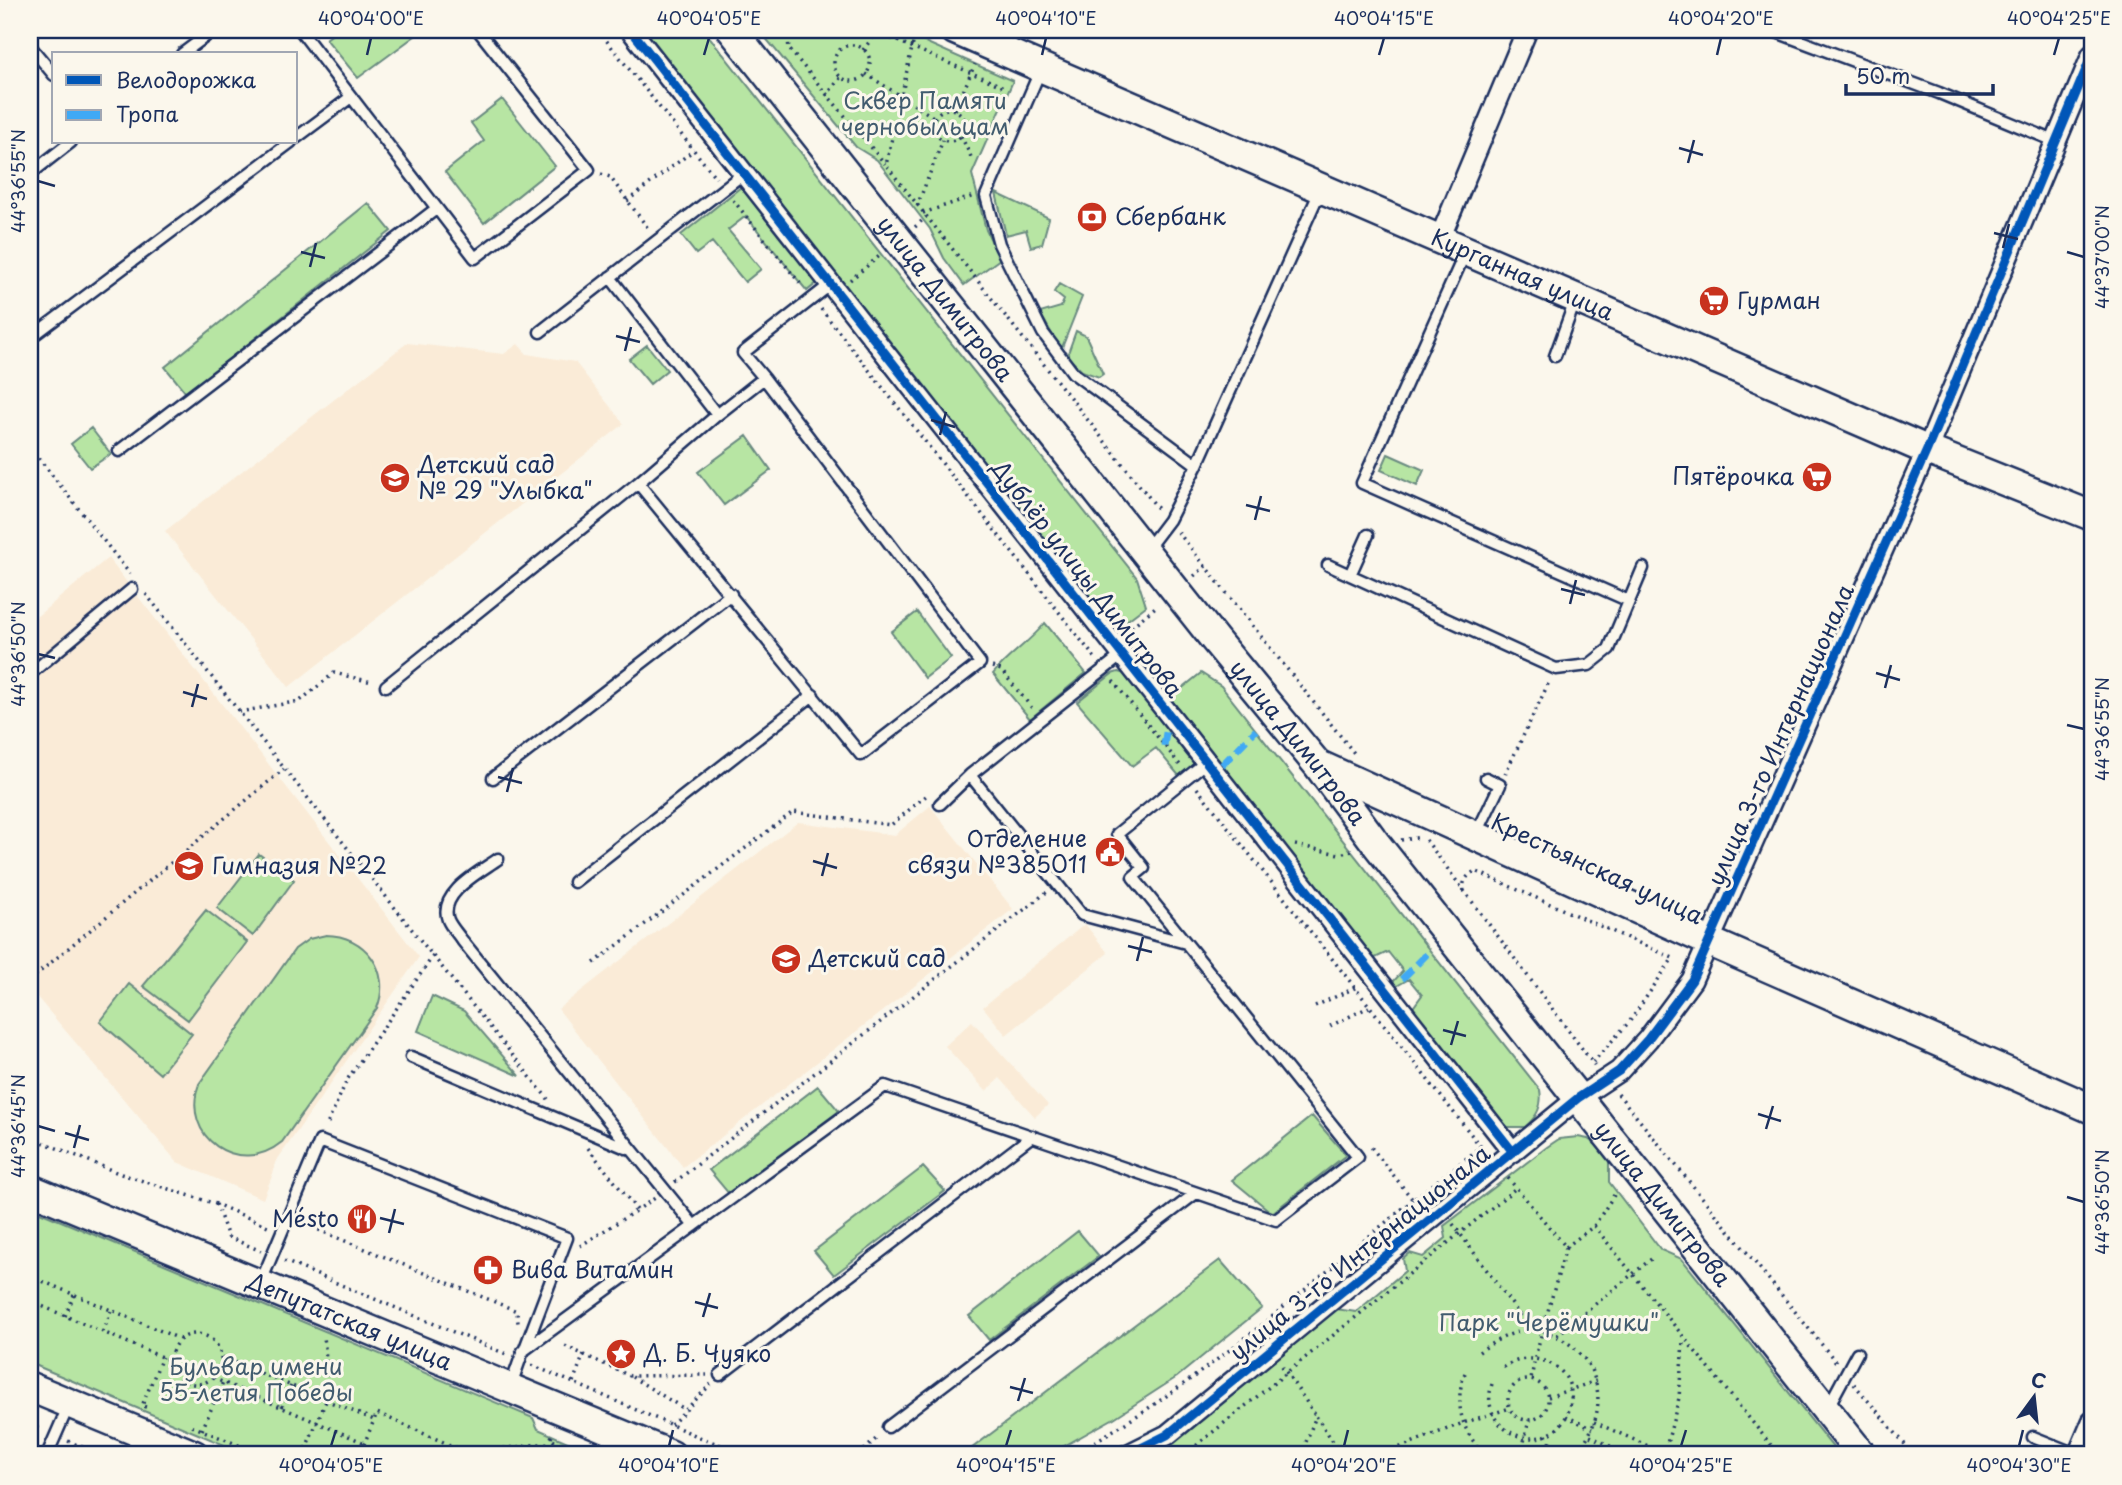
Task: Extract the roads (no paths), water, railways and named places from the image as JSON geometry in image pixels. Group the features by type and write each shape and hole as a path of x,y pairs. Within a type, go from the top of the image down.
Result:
{"main road":[{"name":"Курганная улица","path":"955,30 1927,450 2092,516"},
{"name":"улица Димитрова","path":"735,32 1862,1455"},
{"name":"Крестьянская улица","path":"1317,764 1710,942 2092,1109"},
{"name":"Депутатская улица","path":"30,1189 671,1455"},
{"path":"30,1387 69,1403 198,1443"}],"street":[{"name":"Дублёр улицы Димитрова","path":"631,30 1513,1152"},
{"path":"1440,238 1527,30"},
{"name":"улица 3-го Интернационала","path":"1153,1455 1167,1436 1578,1098 1607,1081 1648,1040 1692,980 1927,450 2092,55"},
{"path":"2078,1455 2092,1422"},
{"name":"улица 3-го Интернационала","path":"1128,1455 1167,1436"}],"lane":[{"path":"185,52 214,30"},
{"path":"300,30 475,258 589,170 478,30"},
{"path":"1772,30 1939,93 2057,142"},
{"path":"30,46 52,73"},
{"path":"1042,67 986,195 999,244 1043,333 1073,373 1197,465"},
{"path":"298,137 351,97"},
{"path":"30,174 68,144"},
{"path":"30,338 288,144"},
{"path":"540,331 744,173"},
{"path":"1145,552 1169,520 1197,465 1322,187"},
{"path":"119,451 436,209"},
{"path":"1466,250 1362,482 1384,497 1629,601"},
{"path":"610,277 717,415"},
{"path":"638,483 861,755 980,663 743,353 813,299 834,288"},
{"path":"1555,356 1577,298"},
{"path":"386,685 764,379"},
{"path":"1350,575 1368,535"},
{"path":"1328,565 1556,669 1589,665 1609,649 1643,568"},
{"path":"30,674 135,587"},
{"path":"493,778 731,594"},
{"path":"940,804 970,775 1041,719 1117,648"},
{"path":"574,882 813,695"},
{"path":"522,1356 885,1086 1276,1220 1359,1157 1133,877 1144,868 1117,834 1206,762"},
{"path":"970,775 1082,915 1187,943"},
{"path":"1475,835 1500,785 1486,778"},
{"path":"498,859 460,887 448,902 447,918 461,939 694,1226"},
{"path":"411,1057 630,1149"},
{"path":"720,1375 1032,1136"},
{"path":"260,1285 320,1141 567,1238 509,1389"},
{"path":"888,1427 1196,1193"},
{"path":"1826,1410 1857,1353"},
{"path":"47,1455 69,1403"},
{"path":"2033,1437 2078,1455"}],"place":[{"name":"Сбербанк","path":"1092,217"},
{"name":"Гурман","path":"1714,301"},
{"name":"Пятёрочка","path":"1817,477"},
{"name":"Детский сад № 29 \"Улыбка\"","path":"395,478"},
{"name":"Отделение связи №385011","path":"1110,852"},
{"name":"Гимназия №22","path":"189,866"},
{"name":"Детский сад","path":"786,959"},
{"name":"Mésto","path":"362,1219"},
{"name":"Вива Витамин","path":"488,1270"},
{"name":"Д. Б. Чуяко","path":"621,1354"}],"park label":[{"name":"Сквер Памяти чернобыльцам","path":"925,114"},
{"name":"Парк \"Черёмушки\"","path":"1549,1323"},
{"name":"Бульвар имени 55-летия Победы","path":"256,1380"}]}
